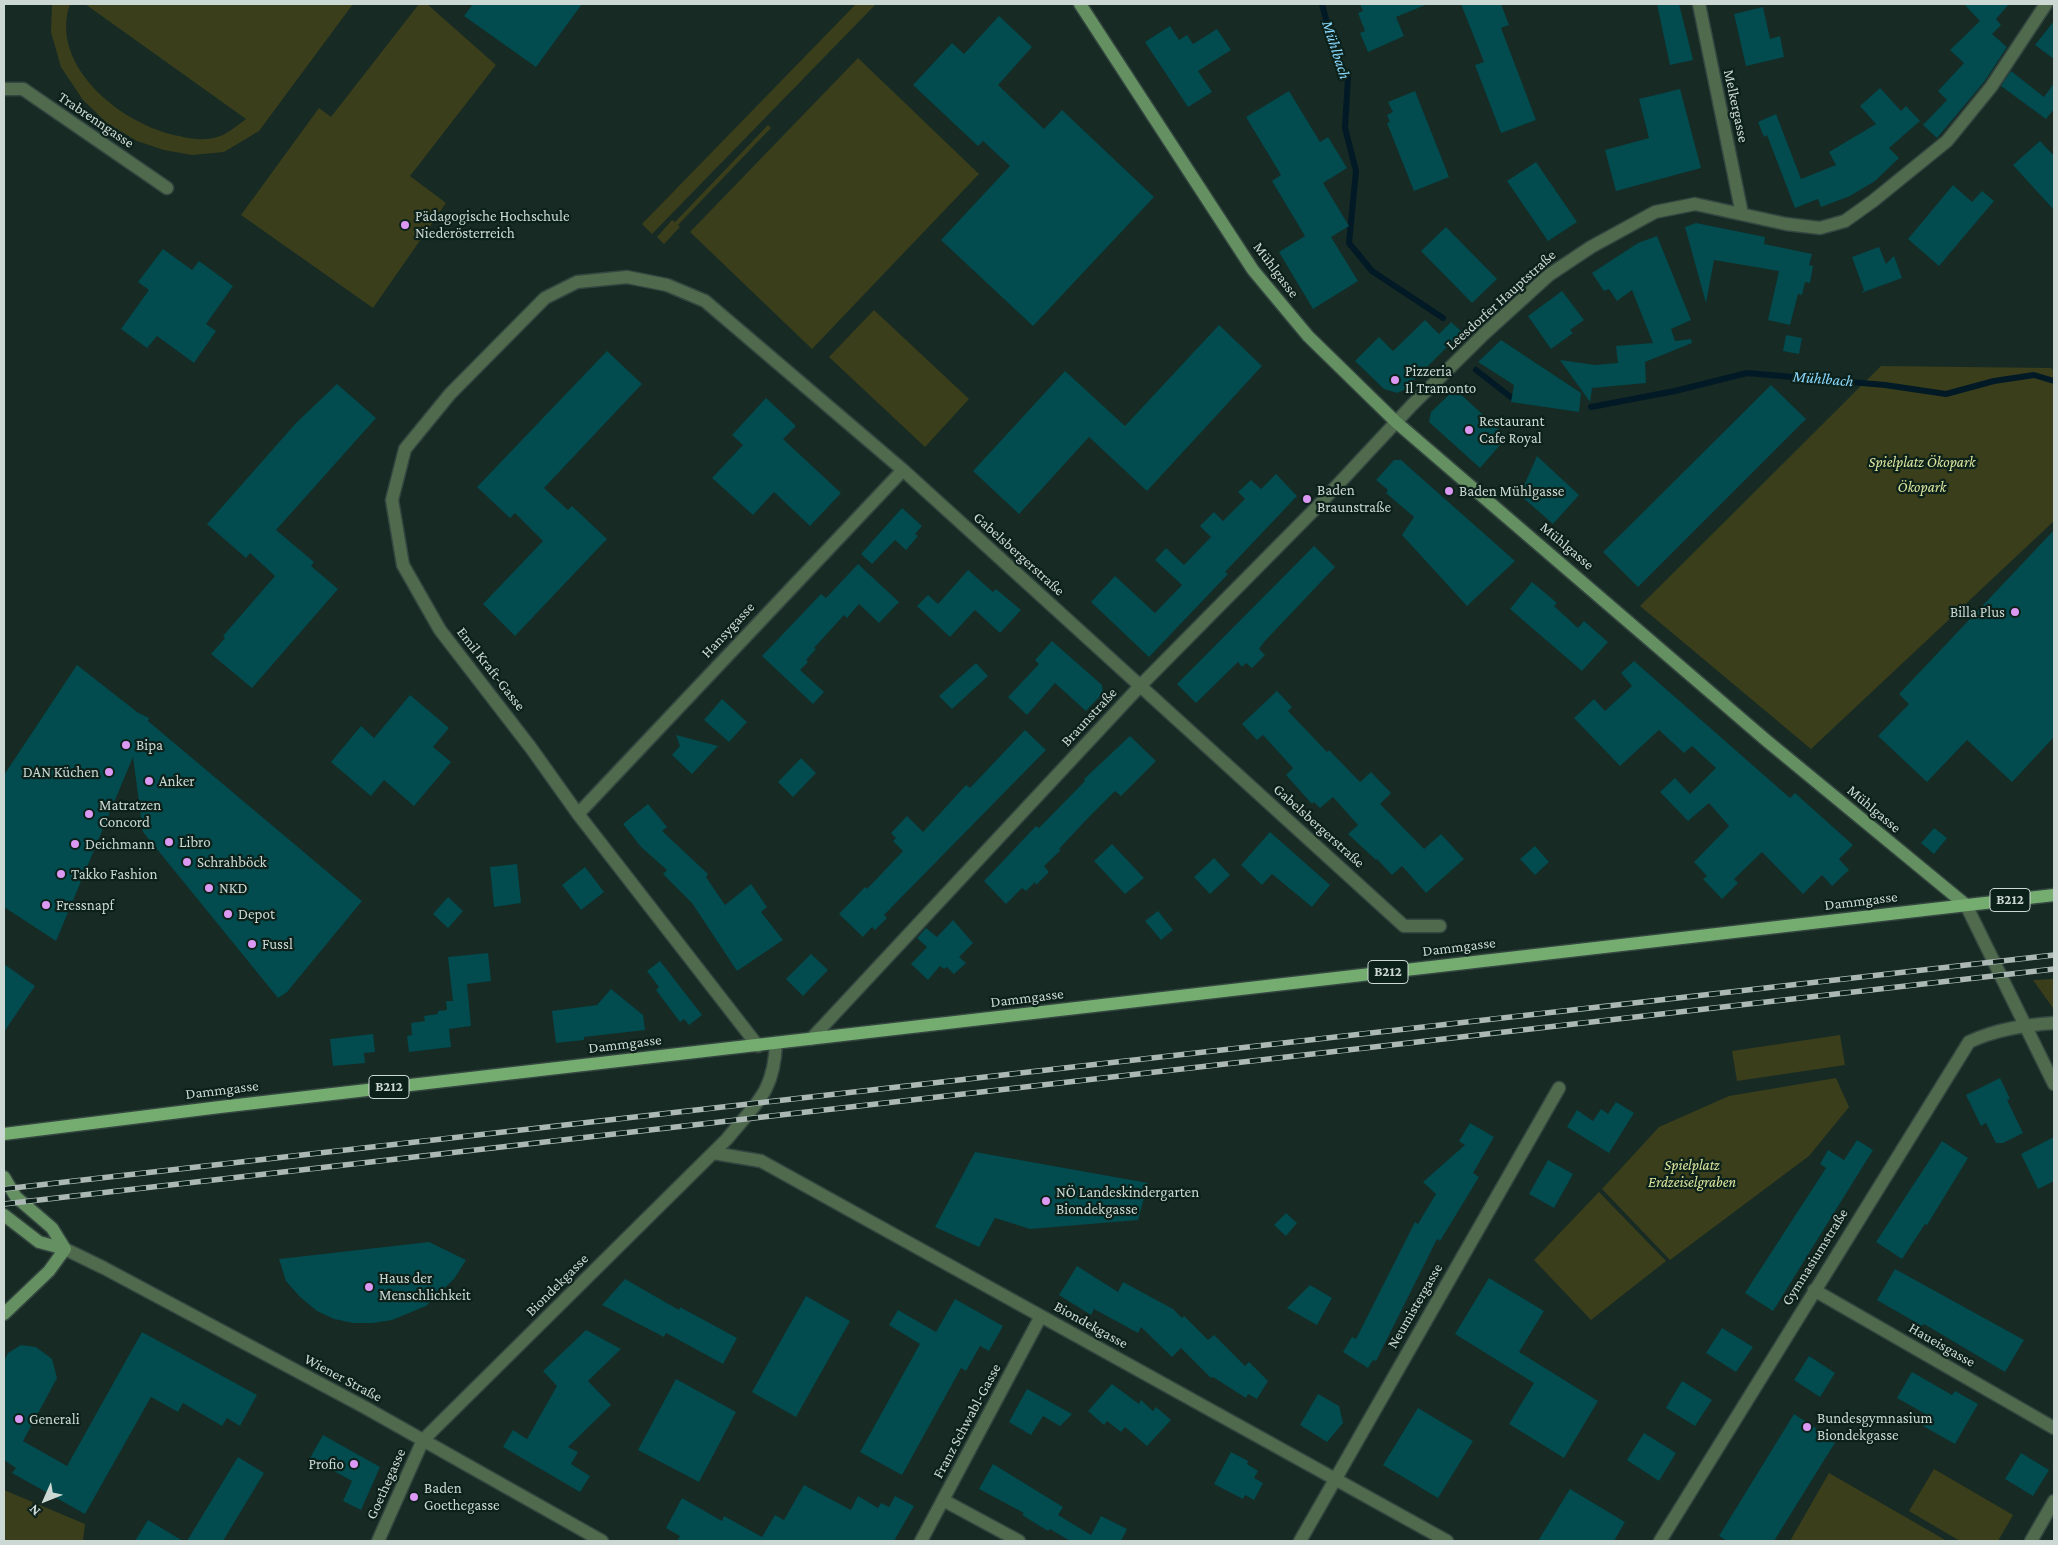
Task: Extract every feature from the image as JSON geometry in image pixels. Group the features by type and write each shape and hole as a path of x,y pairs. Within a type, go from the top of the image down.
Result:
{"main road":[{"name":"Dammgasse","path":"4,1134 236,1105 2054,895"}],"street":[{"name":"Mühlgasse","path":"1080,4 1253,270 1308,336 1396,422 1767,741 1966,905 2054,1084"},
{"name":"Melkergasse","path":"1699,4 1742,214"},
{"name":"Leesdorfer Hauptstraße","path":"1396,422 1484,334 1542,282 1590,247 1655,212 1695,204 1786,224 1820,228 1845,221 1946,140 1992,88 2046,4"},
{"name":"Trabrenngasse","path":"4,88 22,89 167,188"},
{"name":"Gabelsbergerstraße","path":"545,298 577,282 627,277 667,285 705,301 903,470 1404,926 1440,926"},
{"name":"Emil Kraft-Gasse","path":"545,298 450,394 405,449 392,500 403,564 440,630 531,748 578,814 758,1046"},
{"name":"Braunstraße","path":"810,1039 1141,685 1347,476 1396,422"},
{"name":"Hansygasse","path":"578,814 903,470"},
{"name":"Gymnasiumstraße","path":"1660,1541 1969,1042 1986,1033 2025,1025 2054,1023"},
{"name":"Biondekgasse","path":"423,1440 714,1153 767,1090 775,1066 776,1043"},
{"name":"Neumistergasse","path":"1300,1541 1559,1088"},
{"name":"Biondekgasse","path":"714,1153 761,1161 1446,1541"},
{"path":"4,1178 16,1197 52,1228 65,1249 49,1271 4,1314"},
{"name":"Wiener Straße","path":"4,1215 39,1242 65,1249 104,1268 423,1440 602,1541"},
{"name":"Haueisgasse","path":"1814,1290 2054,1428"},
{"name":"Franz Schwabl-Gasse","path":"921,1541 1041,1316"},
{"name":"Goethegasse","path":"378,1541 423,1440"},
{"path":"943,1500 1019,1541"},
{"path":"2031,1541 2054,1501"}],"green space":[{"path":"52,4 70,4 66,27 70,50 80,71 96,90 136,120 158,130 193,139 203,139 221,136 246,119 85,4 353,4 259,131 224,152 192,155 164,150 137,141 107,123 83,100 61,67 51,32"},
{"path":"419,4 427,4 496,65 410,176 446,203 373,308 241,215 319,108 331,117"},
{"path":"856,4 876,4 652,234 642,224"},
{"path":"858,58 979,174 812,349 690,232"},
{"path":"768,125 771,128 678,225 680,227 664,244 657,237 672,220 675,222"},
{"path":"874,310 969,399 925,447 829,357"},
{"name":"Ökopark","path":"1881,366 2051,368 2054,371 2054,521 1811,749 1640,606"},
{"path":"2054,979 2054,1008 2053,1008 2033,980"},
{"path":"1840,1035 1845,1065 1737,1081 1732,1051"},
{"name":"Spielplatz Erdzeiselgraben","path":"1836,1078 1849,1107 1809,1156 1670,1260 1602,1189 1659,1127 1729,1096"},
{"path":"1599,1192 1666,1261 1591,1320 1534,1260"},
{"path":"1934,1469 2013,1515 1998,1541 1960,1541 1909,1511"},
{"path":"1829,1473 1947,1541 1790,1541"},
{"path":"4,1490 85,1524 83,1541 4,1541"}],"building":[{"path":"473,4 582,4 536,67 464,16"},
{"path":"1360,4 1428,4 1396,17 1404,36 1368,52 1360,33 1365,31 1358,13 1363,11"},
{"path":"1461,4 1501,4 1509,25 1501,28 1536,120 1501,133 1475,65 1484,62"},
{"path":"1657,4 1679,4 1693,60 1670,65"},
{"path":"1964,4 2009,4 1996,19 2001,25 1992,34 2007,47 1984,82 1937,138 1923,125 1947,100 1938,91 1964,63 1950,50 1980,21"},
{"path":"1763,7 1770,39 1780,36 1784,57 1746,66 1734,14"},
{"path":"999,16 1032,47 998,85 1044,129 1062,110 1154,197 1033,326 941,240 1010,166 983,141 978,146 913,85 952,43 964,54"},
{"path":"2054,21 2054,59 2035,45"},
{"path":"1170,26 1179,40 1187,35 1193,44 1217,29 1231,50 1198,71 1212,92 1188,107 1145,42"},
{"path":"2011,71 2044,97 2054,83 2054,109 2046,119 2001,86"},
{"path":"1880,88 1901,111 1906,106 1920,121 1889,148 1899,158 1875,181 1850,196 1821,207 1818,199 1795,208 1767,135 1764,137 1758,122 1776,114 1801,179 1836,165 1829,152 1876,124 1860,106"},
{"path":"1680,89 1701,168 1616,191 1605,150 1649,138 1639,99"},
{"path":"1289,91 1320,142 1328,137 1347,168 1323,183 1349,226 1331,237 1358,281 1313,309 1279,252 1305,236 1272,181 1281,175 1246,117"},
{"path":"1415,91 1449,177 1414,191 1387,123 1390,122 1387,115 1393,112 1388,102"},
{"path":"2040,141 2054,156 2054,210 2013,165"},
{"path":"1536,162 1577,222 1548,241 1507,181"},
{"path":"1953,185 1972,202 1982,191 1994,201 1939,266 1908,239"},
{"path":"1696,223 1765,237 1764,244 1812,254 1809,265 1813,266 1810,283 1805,282 1802,295 1798,294 1790,325 1768,320 1779,271 1714,260 1706,303 1685,227"},
{"path":"1446,227 1497,279 1472,303 1421,251"},
{"path":"1657,236 1691,320 1671,329 1675,341 1691,339 1692,343 1645,362 1646,383 1592,388 1590,402 1560,360 1595,365 1618,363 1616,346 1653,343 1632,290 1617,301 1609,289 1604,291 1592,273 1638,243"},
{"path":"1879,247 1886,264 1894,256 1902,278 1861,293 1864,290 1852,257"},
{"path":"163,249 192,270 199,261 233,286 206,324 216,331 194,363 157,336 147,348 121,329 149,290 138,282"},
{"path":"1562,291 1584,320 1570,330 1573,333 1551,349 1528,316"},
{"path":"1425,320 1439,334 1451,322 1462,332 1404,390 1397,393 1384,389 1355,361 1379,337 1393,351"},
{"path":"1219,325 1262,366 1147,491 1089,437 1019,514 973,471 1065,371 1125,426"},
{"path":"1786,335 1802,338 1799,354 1783,351"},
{"path":"1501,340 1581,393 1579,412 1511,402 1514,385 1478,362"},
{"path":"607,351 642,384 544,488 568,510 572,506 607,539 515,636 483,604 543,541 515,513 510,518 477,487"},
{"path":"337,384 376,418 276,530 314,562 311,566 338,589 252,688 211,654 225,638 223,636 275,576 250,553 246,558 207,524 296,423"},
{"path":"1771,385 1806,419 1638,587 1603,552"},
{"name":"Restaurant Cafe Royal","path":"1455,389 1507,437 1480,468 1429,422 1431,412"},
{"path":"766,398 796,426 783,439 841,493 810,526 774,492 753,515 712,478 743,445 732,435"},
{"path":"1537,456 1579,495 1553,524 1520,495"},
{"path":"1394,460 1401,460 1515,561 1467,606 1402,535 1414,517 1386,493 1388,490 1376,480"},
{"path":"1276,474 1297,496 1225,572 1228,574 1149,657 1091,602 1115,576 1155,613 1182,585 1155,560 1166,548 1184,565 1211,537 1200,526 1214,512 1223,521 1245,499 1238,492 1251,480 1261,489"},
{"path":"902,508 922,526 915,534 918,536 906,550 895,540 872,564 861,554"},
{"name":"Billa Plus","path":"2054,530 2054,737 2012,782 1967,740 1927,782 1878,736 1909,704 1899,694"},
{"path":"1314,546 1335,567 1264,642 1259,649 1265,655 1252,668 1246,663 1242,667 1238,662 1196,703 1177,684"},
{"path":"858,564 899,602 879,623 859,604 847,618 844,615 814,648 816,649 806,660 808,662 800,670 824,692 813,704 762,656 821,594 826,598"},
{"path":"968,570 993,592 996,589 1021,610 1000,633 975,610 950,637 917,606 928,595 938,604"},
{"path":"1532,582 1557,603 1554,606 1578,628 1584,621 1608,642 1582,671 1510,609"},
{"path":"1052,641 1102,685 1103,693 1086,711 1055,683 1027,715 1008,697 1039,664 1035,660"},
{"path":"1634,661 1790,798 1795,793 1853,845 1839,859 1849,870 1832,886 1822,875 1803,894 1762,852 1734,879 1738,883 1722,899 1703,879 1707,876 1694,862 1729,826 1709,803 1688,821 1660,792 1675,778 1690,794 1716,768 1692,746 1684,753 1659,730 1620,766 1574,718 1594,699 1605,711 1632,686 1621,673"},
{"path":"976,663 988,676 952,709 939,696"},
{"path":"77,665 137,712 149,718 148,721 362,901 287,992 278,998 143,832 133,757 56,941 4,907 4,775"},
{"path":"1277,691 1292,707 1288,711 1327,752 1329,750 1360,782 1371,772 1391,793 1380,804 1424,849 1441,834 1464,859 1426,893 1402,866 1392,875 1348,834 1358,825 1333,797 1320,808 1314,802 1312,804 1286,775 1293,768 1263,735 1257,740 1242,724"},
{"path":"410,695 449,728 433,747 451,762 414,806 384,780 371,796 331,762 361,726 374,738"},
{"path":"722,699 747,722 729,742 704,720"},
{"path":"1025,730 1046,750 884,915 887,918 875,930 872,927 863,937 839,914 865,887 867,889 903,851 893,841 896,838 891,833 907,816 923,832 966,785 970,788"},
{"path":"676,735 718,746 692,774 672,755 680,746"},
{"path":"1130,736 1156,761 1121,796 1115,791 1087,819 1059,849 1061,850 1044,866 1049,872 1036,885 1035,882 1026,891 1022,888 1006,904 984,881 1036,826 1039,828 1085,781 1084,779"},
{"path":"801,758 816,773 793,797 778,782"},
{"path":"648,804 667,827 662,831 708,874 706,877 725,905 751,884 767,907 761,912 783,940 737,971 692,903 663,874 667,870 641,847 623,824"},
{"path":"1934,828 1947,838 1934,854 1921,843"},
{"path":"1270,832 1330,885 1312,907 1272,874 1262,885 1241,865"},
{"path":"1112,844 1144,878 1125,894 1094,861"},
{"path":"1535,846 1549,862 1535,875 1520,859"},
{"path":"1214,858 1230,875 1210,894 1194,877"},
{"path":"517,864 521,903 494,907 490,867"},
{"path":"585,867 604,892 581,910 562,885"},
{"path":"448,897 463,911 448,928 433,914"},
{"path":"1158,911 1173,930 1161,940 1145,921"},
{"path":"953,920 973,943 959,957 966,963 954,974 947,967 944,969 940,966 928,980 911,964 927,947 917,938 926,928 937,937"},
{"path":"488,953 491,981 467,984 471,1026 449,1029 451,1047 409,1052 407,1036 412,1035 411,1023 425,1021 424,1016 438,1014 438,1011 447,1010 446,1001 453,1001 448,957"},
{"path":"811,954 828,970 803,996 786,979"},
{"path":"660,961 702,1015 689,1025 684,1019 680,1022 656,990 659,987 647,971"},
{"path":"4,964 35,986 4,1032"},
{"path":"611,989 643,1015 645,1030 584,1037 584,1040 556,1043 552,1011 597,1005"},
{"path":"373,1034 375,1052 364,1053 365,1063 333,1066 330,1039"},
{"path":"2000,1078 2010,1099 2007,1100 2023,1133 2003,1143 1996,1143 1986,1123 1981,1126 1966,1095"},
{"path":"1616,1102 1634,1113 1609,1153 1567,1127 1577,1110 1593,1121 1601,1109 1608,1114"},
{"path":"1470,1123 1494,1137 1473,1173 1479,1177 1440,1241 1437,1239 1376,1361 1373,1360 1368,1368 1343,1352 1352,1337 1356,1339 1415,1222 1418,1224 1436,1194 1423,1182 1465,1145 1459,1141"},
{"path":"2054,1137 2054,1181 2038,1189 2021,1154"},
{"path":"1857,1140 1873,1150 1773,1311 1745,1293 1826,1168 1820,1164 1828,1150 1844,1160"},
{"path":"1942,1141 1968,1158 1927,1225 1925,1224 1902,1259 1876,1242"},
{"name":"NÖ Landeskindergarten Biondekgasse","path":"975,1152 1148,1183 1138,1220 1030,1229 995,1218 979,1247 935,1227"},
{"path":"1548,1160 1573,1174 1554,1208 1529,1194"},
{"path":"1286,1213 1297,1223 1286,1236 1274,1225"},
{"name":"Haus der Menschlichkeit","path":"429,1242 466,1260 454,1279 426,1306 392,1320 373,1323 353,1323 334,1319 317,1311 300,1297 286,1281 279,1259"},
{"path":"1077,1266 1118,1292 1123,1282 1173,1309 1182,1318 1184,1316 1208,1340 1214,1335 1245,1366 1249,1362 1268,1381 1257,1399 1248,1394 1246,1398 1213,1377 1211,1378 1181,1348 1172,1357 1141,1327 1138,1333 1094,1309 1091,1315 1059,1295"},
{"path":"1895,1269 2024,1340 2005,1372 1924,1324 1922,1326 1877,1300"},
{"path":"1489,1278 1544,1311 1519,1352 1598,1401 1564,1458 1509,1424 1534,1383 1455,1334"},
{"path":"625,1279 679,1310 680,1307 737,1338 723,1364 666,1333 664,1337 602,1305"},
{"path":"1310,1285 1332,1298 1317,1325 1287,1308"},
{"path":"806,1296 850,1321 796,1417 752,1392"},
{"path":"955,1299 1003,1326 989,1351 980,1346 966,1371 961,1368 902,1475 860,1452 920,1344 889,1325 898,1310 936,1332"},
{"path":"1722,1328 1753,1347 1736,1372 1706,1353"},
{"path":"586,1330 621,1349 588,1381 611,1405 568,1447 578,1452 571,1464 590,1476 580,1492 503,1447 513,1430 527,1439 557,1386 543,1371"},
{"path":"142,1332 257,1395 240,1426 227,1418 222,1426 183,1403 178,1412 151,1397 85,1514 12,1473 16,1468 4,1460 4,1361 8,1353 21,1345 36,1347 52,1359 57,1378 23,1441 67,1466"},
{"path":"1809,1356 1835,1373 1820,1397 1794,1380"},
{"path":"1912,1372 1952,1395 1955,1391 1978,1404 1955,1444 1923,1426 1929,1416 1897,1398"},
{"path":"676,1379 736,1412 699,1482 638,1450"},
{"path":"1682,1381 1712,1400 1695,1426 1666,1408"},
{"path":"1112,1384 1139,1404 1141,1400 1153,1411 1156,1407 1171,1420 1147,1446 1125,1427 1121,1432 1107,1421 1104,1425 1088,1411"},
{"path":"1027,1389 1072,1414 1060,1426 1043,1416 1031,1435 1009,1422"},
{"path":"1318,1394 1339,1406 1343,1423 1327,1442 1300,1425"},
{"path":"1418,1408 1473,1441 1438,1498 1383,1465"},
{"path":"1794,1414 1836,1441 1774,1541 1727,1541 1719,1536"},
{"path":"1644,1433 1676,1453 1659,1481 1627,1460"},
{"path":"323,1435 380,1467 361,1510 343,1501 352,1481 310,1458"},
{"path":"1231,1452 1248,1461 1247,1464 1258,1471 1254,1478 1263,1483 1254,1500 1245,1495 1243,1499 1214,1484"},
{"path":"2021,1453 2049,1470 2033,1496 2005,1479"},
{"path":"238,1457 264,1473 223,1541 187,1541"},
{"path":"993,1464 1063,1507 1058,1515 1091,1535 1101,1516 1127,1529 1121,1541 1070,1541 1050,1529 1048,1531 1022,1515 1024,1513 979,1489"},
{"path":"804,1485 851,1510 858,1496 878,1508 881,1503 889,1507 895,1496 914,1506 894,1541 677,1541 680,1536 666,1528 682,1498 722,1521 724,1516 762,1537 775,1515 784,1520"},
{"path":"1570,1489 1625,1522 1614,1541 1538,1541"},
{"path":"148,1520 183,1541 135,1541"}],"waterway":[{"name":"Mühlbach","path":"1322,4 1336,57 1348,78 1345,128 1356,171 1349,243 1372,271 1443,318"},
{"name":"Mühlbach","path":"1476,370 1512,398"},
{"name":"Mühlbach","path":"1591,407 1675,391 1747,373 1885,385 1946,394 1994,381 2034,375 2054,381"}],"railway":[{"path":"4,1189 2054,955"},
{"path":"4,1204 2054,969"}],"place":[{"name":"Pädagogische Hochschule Niederösterreich","path":"405,225"},
{"name":"Pizzeria Il Tramonto","path":"1395,380"},
{"name":"Restaurant Cafe Royal","path":"1469,430"},
{"name":"Baden Mühlgasse","path":"1449,491"},
{"name":"Baden Braunstraße","path":"1307,499"},
{"name":"Billa Plus","path":"2015,612"},
{"name":"Bipa","path":"126,745"},
{"name":"DAN Küchen","path":"109,772"},
{"name":"Anker","path":"149,781"},
{"name":"Matratzen Concord","path":"89,814"},
{"name":"Libro","path":"169,842"},
{"name":"Deichmann","path":"75,844"},
{"name":"Schrahböck","path":"187,862"},
{"name":"Takko Fashion","path":"61,874"},
{"name":"NKD","path":"209,888"},
{"name":"Fressnapf","path":"46,905"},
{"name":"Depot","path":"228,914"},
{"name":"Fussl","path":"252,944"},
{"name":"NÖ Landeskindergarten Biondekgasse","path":"1046,1201"},
{"name":"Haus der Menschlichkeit","path":"369,1287"},
{"name":"Generali","path":"19,1419"},
{"name":"Bundesgymnasium Biondekgasse","path":"1807,1427"},
{"name":"Profio","path":"354,1464"},
{"name":"Baden Goethegasse","path":"414,1497"}],"park label":[{"name":"Spielplatz Ökopark","path":"1922,462"}]}
